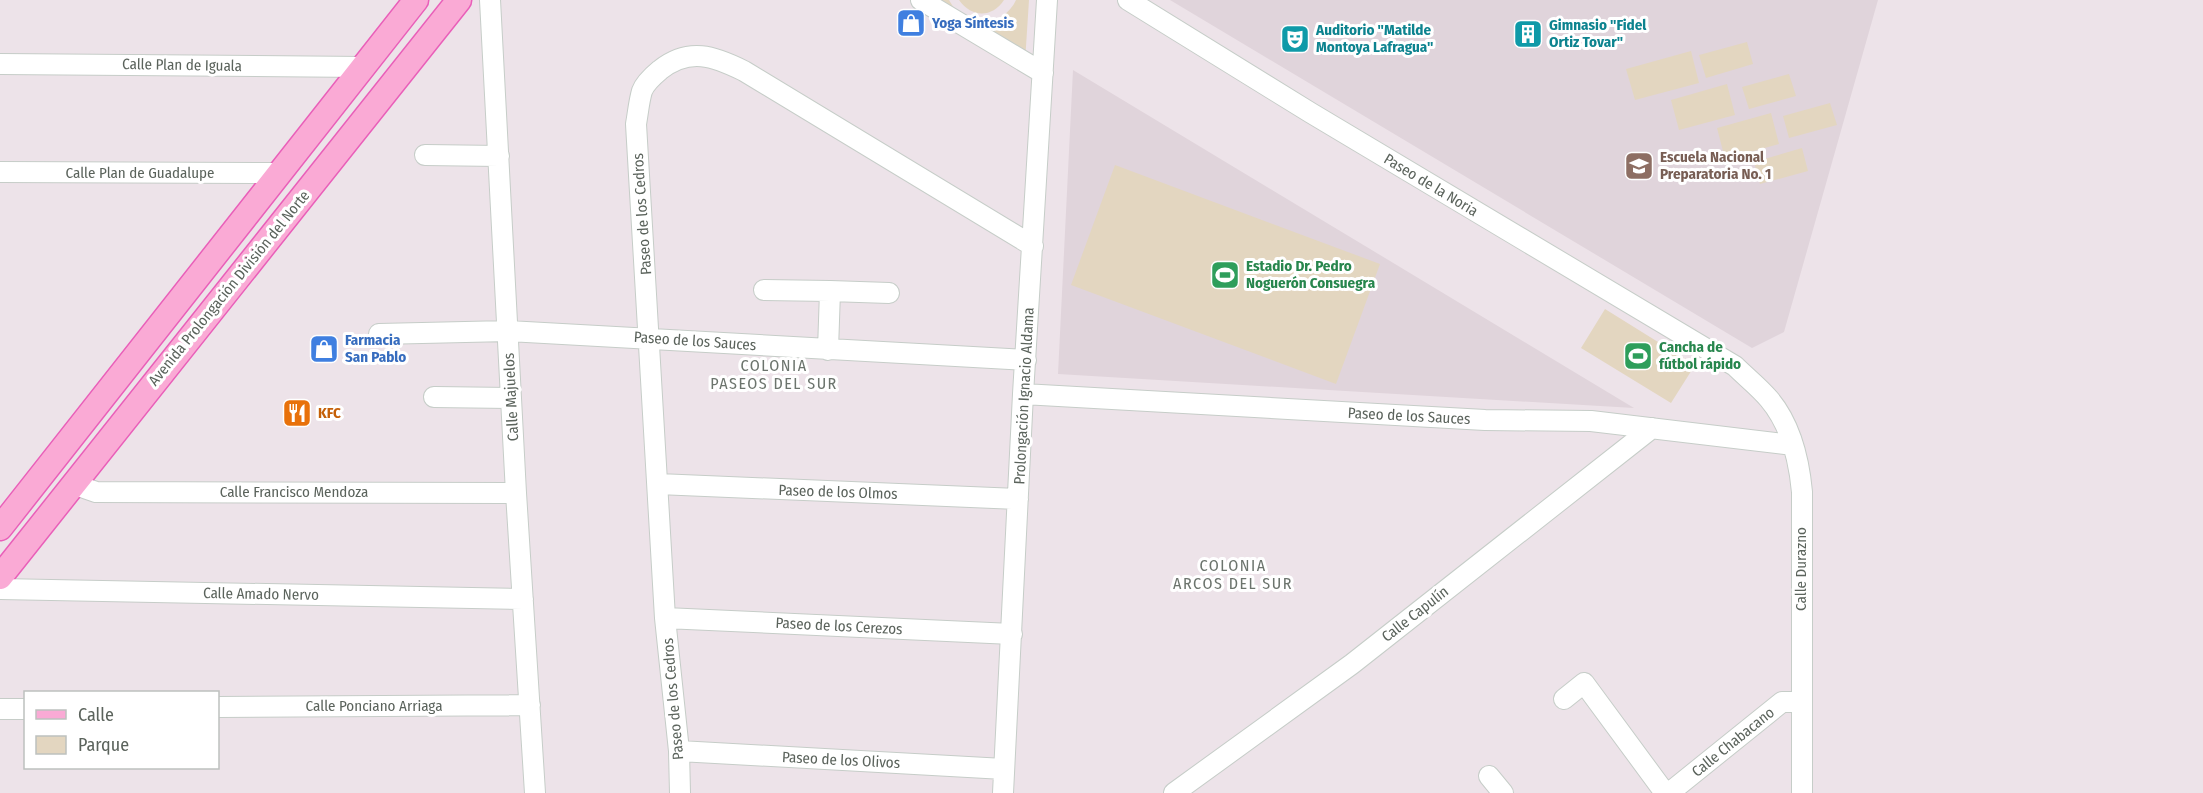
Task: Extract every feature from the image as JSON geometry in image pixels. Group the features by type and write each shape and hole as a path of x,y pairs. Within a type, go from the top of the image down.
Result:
{"main road":[{"name":"Avenida Prolongación División del Norte","path":"2,518 416,0"},
{"name":"Avenida Prolongación División del Norte","path":"0,577 459,0"}],"street":[{"path":"921,0 1043,73"},
{"name":"Prolongación Ignacio Aldama","path":"1003,793 1023,394 1047,0"},
{"name":"Paseo de la Noria","path":"1128,0 1311,113 1735,366"},
{"name":"Calle Majuelos","path":"494,5 498,156 535,793"},
{"name":"Paseo de los Cedros","path":"680,793 679,751 665,618 636,124 642,89 653,75 667,64 682,57 719,58 1033,246"},
{"name":"Calle Plan de Iguala","path":"0,64 364,67"},
{"path":"425,155 498,156"},
{"name":"Calle Plan de Guadalupe","path":"0,172 280,173"},
{"path":"764,290 889,293"},
{"path":"828,350 830,291"},
{"name":"Paseo de los Sauces","path":"379,334 508,331 1026,360"},
{"name":"Calle Durazno","path":"1735,366 1769,399 1784,422 1800,466 1802,492 1802,793"},
{"name":"Paseo de los Sauces","path":"1023,394 1485,420 1592,421 1793,445"},
{"path":"435,397 511,398"},
{"name":"Calle Capulín","path":"1174,793 1352,664 1652,428"},
{"name":"Calle Francisco Mendoza","path":"73,484 96,492 516,493"},
{"name":"Paseo de los Olmos","path":"658,484 1018,499"},
{"name":"Calle Amado Nervo","path":"0,589 523,599"},
{"name":"Paseo de los Cerezos","path":"665,618 1012,634"},
{"path":"1564,699 1584,683 1667,793"},
{"name":"Calle Chabacano","path":"1667,793 1782,702 1801,702"},
{"name":"Calle Ponciano Arriaga","path":"219,707 530,705"},
{"path":"0,709 24,709"},
{"name":"Paseo de los Olivos","path":"679,751 1004,769"},
{"path":"1489,776 1503,793"}],"shaded area":[{"name":"Escuela Nacional Preparatoria No. 1","path":"1170,0 1878,0 1784,332 1752,348"},
{"path":"1073,70 1634,408 1058,374"}],"green space":[{"path":"925,0 949,0 965,20 983,23 1003,16 1016,0 1029,0 1025,62"},
{"path":"959,0 1004,0 994,10 982,14 970,10"},
{"path":"1747,42 1753,64 1706,78 1699,55"},
{"path":"1691,51 1699,83 1635,100 1626,69"},
{"path":"1789,74 1796,96 1749,109 1742,87"},
{"path":"1727,84 1735,115 1679,130 1671,100"},
{"path":"1830,103 1837,125 1789,138 1783,116"},
{"path":"1771,113 1779,144 1725,159 1717,128"},
{"path":"1802,148 1808,171 1760,184 1754,162"},
{"name":"Estadio Dr. Pedro Noguerón Consuegra","path":"1115,165 1380,264 1336,384 1071,285"},
{"name":"Cancha de fútbol rápido","path":"1605,309 1695,365 1671,403 1581,348"}],"place":[{"name":"Yoga Síntesis","path":"911,23"},
{"name":"Gimnasio \"Fidel Ortiz Tovar\"","path":"1528,34"},
{"name":"Auditorio \"Matilde Montoya Lafragua\"","path":"1295,39"},
{"name":"Escuela Nacional Preparatoria No. 1","path":"1639,166"},
{"name":"Estadio Dr. Pedro Noguerón Consuegra","path":"1225,275"},
{"name":"Farmacia San Pablo","path":"324,349"},
{"name":"Cancha de fútbol rápido","path":"1638,356"},
{"name":"KFC","path":"297,413"}],"district":[{"name":"COLONIA PASEOS DEL SUR","path":"774,374"},
{"name":"COLONIA ARCOS DEL SUR","path":"1233,574"}]}
